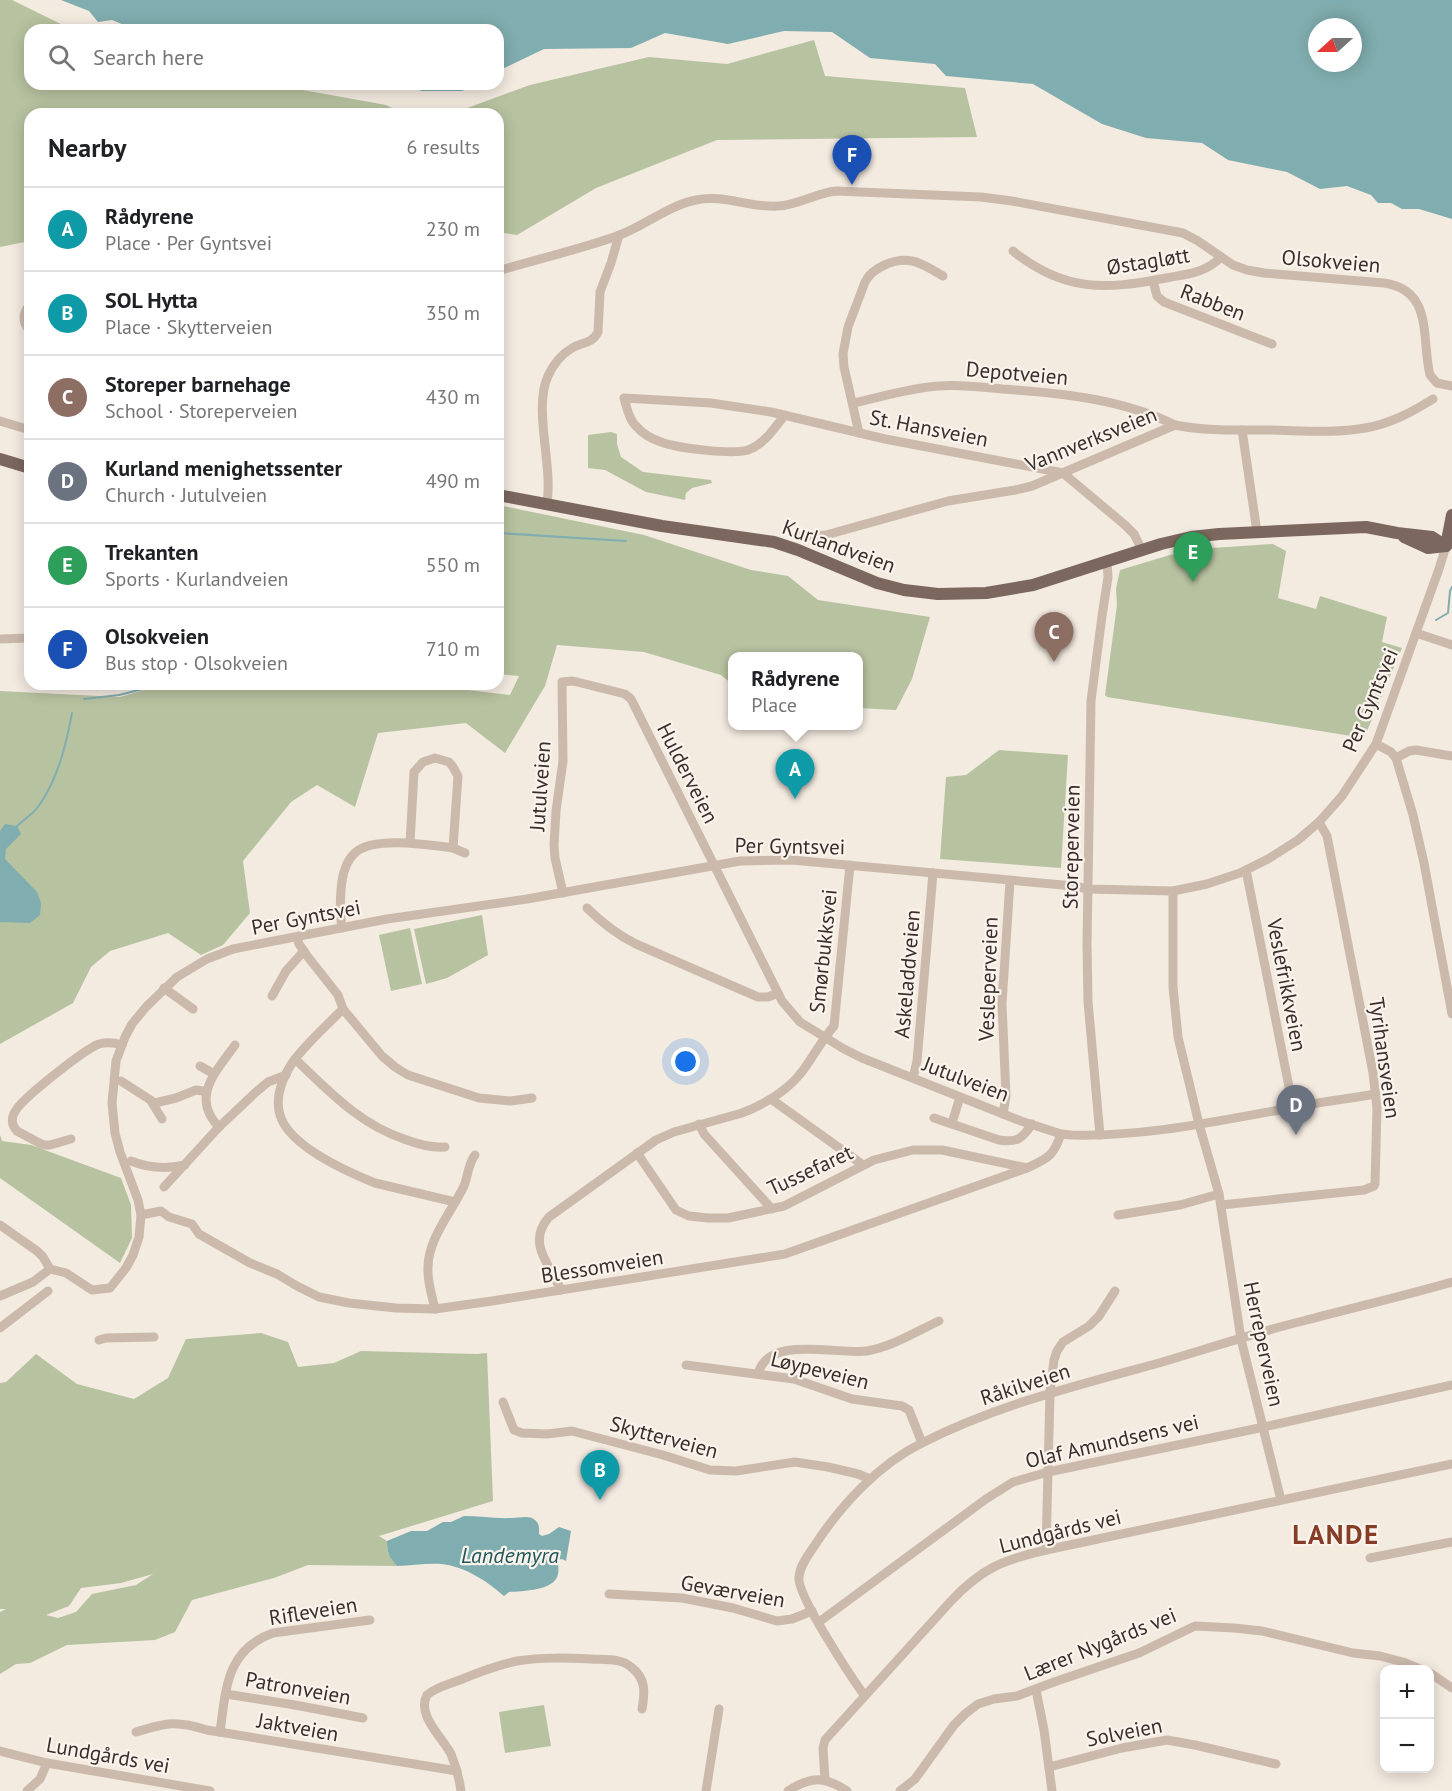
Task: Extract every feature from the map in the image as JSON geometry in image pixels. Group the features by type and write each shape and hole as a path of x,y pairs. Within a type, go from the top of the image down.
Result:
{"main road":[{"path":"0,459 24,466"},
{"path":"504,496 547,503"},
{"name":"Kurlandveien","path":"547,503 606,517 774,542 877,584 938,594 1006,591 1041,583 1142,550 1191,537 1356,527 1397,533 1428,548 1446,546"},
{"path":"1446,546 1452,515"}],"street":[{"name":"Olsokveien","path":"504,269 619,235 680,205 699,199 721,199 777,207 830,192 848,191 981,197 1183,233 1233,265 1257,272 1384,283 1402,287 1411,294 1420,310 1430,375 1437,383 1452,386"},
{"path":"547,503 549,484 542,403 544,384 553,367 566,352 592,341 596,336 600,291 619,235"},
{"name":"Østagløtt","path":"1013,251 1036,268 1055,277 1077,283 1115,287 1204,270 1221,257"},
{"path":"859,433 843,361 844,343 851,318 868,276 881,267 910,260 943,276"},
{"name":"Rabben","path":"1153,281 1157,296 1164,302 1272,344"},
{"name":"Depotveien","path":"853,403 924,387 972,386 1051,393 1101,401 1141,411 1175,426"},
{"name":"St. Hansveien","path":"785,415 765,439 748,450 730,452 664,443 646,435 632,421 624,398 711,403 785,415 859,433 1063,474 1125,525 1134,534 1142,550"},
{"name":"Vannverksveien","path":"798,536 826,535 948,501 1015,490 1063,474 1175,426 1242,430 1366,428 1395,419 1433,399"},
{"path":"0,421 24,428"},
{"path":"1242,430 1257,532"},
{"name":"Per Gyntsvei","path":"141,1215 120,1152 112,1116 114,1072 122,1045 132,1023 164,988 187,970 219,954 387,919 527,899 715,865 758,860 792,860 850,865 1088,889 1173,891 1207,884 1246,870 1285,848 1319,822 1342,796 1376,744 1446,546"},
{"name":"Storeperveien","path":"1100,1135 1088,1002 1088,889 1091,701 1108,577 1107,561"},
{"path":"1416,633 1452,645"},
{"path":"0,639 24,638"},
{"name":"Hulderveien","path":"562,682 573,681 616,691 631,699 778,993"},
{"name":"Jutulveien","path":"562,682 563,761 554,845 563,893"},
{"path":"1376,744 1391,752 1396,758 1413,815 1448,976 1452,1014"},
{"path":"1396,758 1416,750 1452,756"},
{"path":"410,843 414,772 423,762 431,758 439,758 453,766 458,776 453,849"},
{"name":"Tyrihansveien","path":"1221,1205 1364,1190 1374,1186 1376,1094 1330,849 1324,828 1319,822"},
{"path":"342,927 339,913 345,867 352,856 363,847 410,843 465,853"},
{"name":"Smørbukksvei","path":"561,1290 548,1267 538,1237 549,1217 656,1140 699,1124 742,1113 771,1099 798,1076 834,1026 850,865"},
{"name":"Veslefrikkveien","path":"1246,870 1293,1107"},
{"name":"Askeladdveien","path":"913,1078 917,1061 933,873"},
{"name":"Vesleperveien","path":"1003,1114 1006,1096 1002,1004 1010,881"},
{"name":"Herreperveien","path":"1173,891 1173,957 1178,1037 1219,1194 1241,1339 1281,1500"},
{"path":"587,908 622,937 636,944 758,997 768,997 778,993"},
{"path":"297,937 304,951 338,995 343,1009 382,1056 408,1075 479,1098 511,1101 532,1098"},
{"path":"272,996 285,971 304,951"},
{"path":"164,988 193,1009"},
{"name":"Jutulveien","path":"778,993 794,1016 807,1027 862,1058 1003,1114 1071,1136 1150,1132 1376,1094"},
{"path":"343,1009 295,1059 282,1083 278,1100 280,1116 288,1131 305,1145 333,1162 375,1183 455,1202"},
{"path":"71,1139 43,1145 14,1128 12,1120 15,1111 88,1049 102,1043 111,1042 122,1045"},
{"path":"219,1127 213,1122 207,1110 206,1094 208,1084 235,1045"},
{"path":"295,1059 346,1108 368,1123 415,1143 445,1146"},
{"path":"200,1065 214,1074"},
{"path":"164,1187 219,1127 268,1082 286,1075"},
{"path":"121,1081 155,1103 196,1090 206,1094"},
{"path":"952,1123 960,1097"},
{"path":"771,1099 863,1165"},
{"path":"151,1101 162,1119"},
{"path":"934,1118 1009,1142 1018,1139 1032,1124"},
{"path":"699,1124 704,1134 772,1209"},
{"name":"Blessomveien","path":"141,1215 161,1211 169,1217 192,1224 199,1234 250,1263 277,1274 319,1297 371,1306 435,1309 785,1254 1027,1168 1044,1160 1055,1151 1061,1134"},
{"name":"Tussefaret","path":"637,1153 673,1207 684,1215 728,1218 772,1209 794,1201 863,1165 895,1153 928,1149 942,1150 1027,1168"},
{"path":"435,1309 428,1272 429,1255 441,1227 465,1184 475,1155"},
{"path":"131,1161 153,1167 172,1168 185,1165"},
{"path":"1118,1215 1180,1205 1219,1194"},
{"path":"0,1225 37,1251 50,1269 66,1274 92,1290 100,1290 110,1288 126,1268 139,1237 141,1215"},
{"path":"0,1296 33,1282 50,1269"},
{"name":"Råkilveien","path":"864,1695 812,1611 798,1580 802,1566 823,1532 870,1479 894,1460 922,1443 976,1419 1050,1392 1302,1321 1452,1282"},
{"path":"0,1328 48,1291"},
{"path":"1046,1550 1050,1392 1054,1360 1060,1347 1070,1337 1089,1326 1099,1316 1115,1291"},
{"path":"758,1374 761,1363 773,1355 803,1348 867,1351 890,1344 939,1321"},
{"path":"99,1340 154,1337"},
{"name":"Løypeveien","path":"686,1365 803,1381 852,1399 906,1407 913,1418 922,1443"},
{"name":"Olaf Amundsens vei","path":"819,1622 994,1492 1013,1482 1048,1472 1452,1385"},
{"name":"Skytterveien","path":"503,1402 514,1430 522,1433 547,1434 572,1431 710,1470 736,1471 795,1462 828,1467 870,1479"},
{"name":"Lundgårds vei","path":"825,1780 823,1748 825,1740 927,1626 973,1579 989,1568 1002,1562 1046,1550 1452,1464"},
{"path":"1370,1558 1452,1542"},
{"name":"Geværveien","path":"609,1594 682,1598 733,1608 777,1622 792,1620 812,1611"},
{"name":"Rifleveien","path":"220,1732 231,1671 244,1650 260,1638 273,1633 370,1620"},
{"name":"Lærer Nygårds vei","path":"900,1791 915,1779 954,1725 965,1714 986,1700 1017,1696 1036,1690 1148,1649 1198,1625 1262,1631 1353,1653 1380,1656 1410,1665"},
{"path":"461,1791 457,1771 447,1748 428,1719 425,1706 425,1699 430,1693 440,1688 517,1661 560,1658 618,1661 631,1666 640,1677 645,1688 642,1708"},
{"path":"1434,1676 1452,1688"},
{"path":"1036,1690 1052,1791"},
{"name":"Patronveien","path":"226,1694 363,1718"},
{"path":"706,1791 720,1709"},
{"name":"Jaktveien","path":"136,1732 171,1723 186,1723 207,1730 308,1748 457,1771"},
{"name":"Solveien","path":"1049,1767 1122,1748 1167,1740 1276,1764"},
{"name":"Lundgårds vei","path":"0,1751 47,1763 210,1791"},
{"path":"27,1791 40,1779 47,1763"},
{"path":"788,1791 811,1779 825,1780 847,1791"}],"green space":[{"path":"0,0 12,0 61,24 24,24 24,90 303,90 392,108 24,108 24,242 0,247"},
{"path":"814,40 825,76 965,88 977,137 717,140 596,188 517,235 504,233 504,108 467,108 530,85 649,57 727,64"},
{"path":"611,432 617,434 621,457 643,472 711,480 712,483 692,488 686,493 685,500 646,492 605,470 588,468 588,435"},
{"path":"504,506 644,535 751,570 788,576 818,600 930,617 912,679 896,710 863,708 863,652 728,652 728,681 721,675 644,652 557,645 545,686 505,753 466,723 378,733 355,807 317,785 291,802 243,861 250,913 223,945 201,955 168,933 110,951 91,967 73,1003 0,1044 0,691 120,697 144,690 468,690 510,695 519,676 504,675"},
{"path":"1273,544 1286,551 1278,598 1316,609 1320,596 1387,617 1382,642 1402,648 1364,738 1105,695 1120,570 1170,555 1212,548"},
{"path":"999,750 1068,755 1061,868 940,859 946,777 966,775"},
{"path":"482,915 488,955 447,978 426,984 414,929"},
{"path":"410,928 422,984 391,991 379,935"},
{"path":"0,1135 2,1141 31,1145 121,1178 131,1205 132,1238 120,1263 0,1178"},
{"path":"261,1333 288,1342 298,1367 334,1363 361,1351 487,1353 493,1501 379,1536 387,1541 389,1555 397,1566 308,1565 274,1578 192,1600 175,1632 155,1640 67,1645 30,1663 16,1664 0,1674 0,1612 6,1609 0,1609 0,1383 6,1382 36,1354 77,1384 134,1399 168,1378 186,1339","holes":["153,1574 136,1585 92,1594 76,1612 58,1618 46,1615 69,1606 81,1588 121,1583"]},
{"path":"544,1705 551,1746 505,1753 499,1712"}],"water":[{"path":"61,0 1452,0 1452,219 1419,209 1402,209 1391,203 1378,203 1371,195 1347,186 1320,189 1287,172 1228,160 1202,143 1146,138 1102,124 1033,84 946,76 935,64 870,58 832,32 784,31 728,44 665,33 631,48 544,49 504,68 504,24 122,24 112,20 98,22 89,11"},
{"path":"419,90 464,90 462,91"},
{"path":"5,824 17,826 21,834 6,849 5,859 37,892 41,903 40,915 30,923 0,922 0,831"},
{"name":"Landemyra","path":"464,1516 530,1518 538,1523 539,1534 542,1536 559,1527 571,1531 566,1561 558,1560 556,1580 545,1587 509,1592 504,1596 483,1580 450,1565 397,1566 390,1557 387,1541 411,1531 427,1531 443,1522 451,1522"}],"waterway":[{"path":"504,533 626,541"},
{"path":"1436,620 1448,613 1452,587"},
{"path":"84,699 139,690"},
{"path":"17,826 36,810 51,785 64,749 72,713"}],"place":[{"name":"Olsokveien","path":"852,185"},
{"name":"Trekanten","path":"1193,582"},
{"name":"Storeper barnehage","path":"1054,662"},
{"name":"Rådyrene","path":"795,799"},
{"name":"Kurland menighetssenter","path":"1296,1135"},
{"name":"SOL Hytta","path":"600,1500"}],"district":[{"name":"LANDE","path":"1336,1534"}]}
